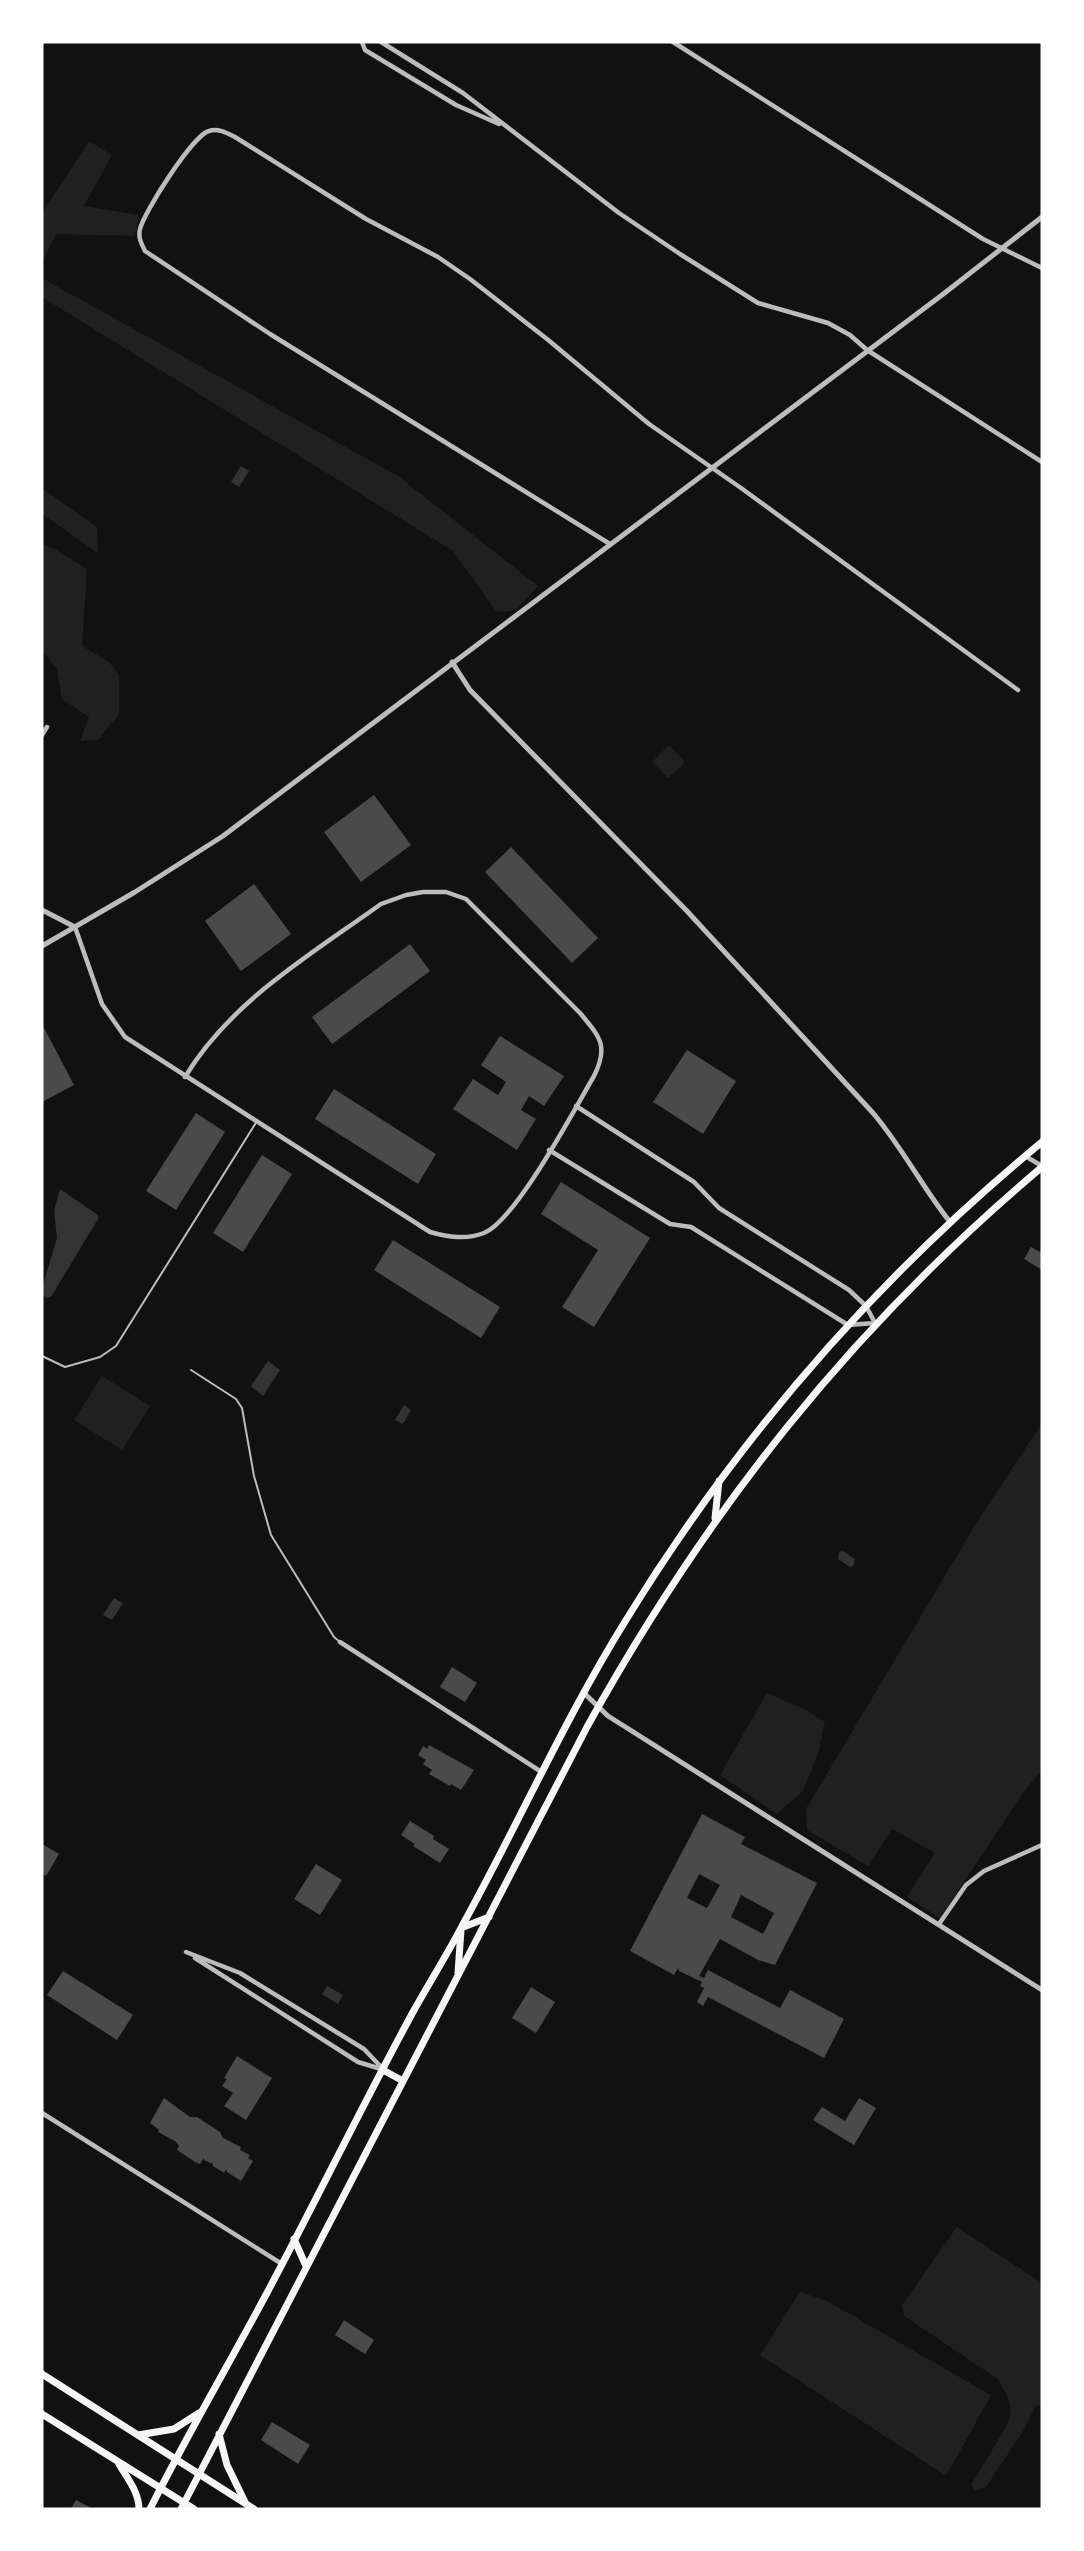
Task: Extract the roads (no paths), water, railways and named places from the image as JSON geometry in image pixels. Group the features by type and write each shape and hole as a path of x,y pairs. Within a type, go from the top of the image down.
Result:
{"main road":[{"path":"150,2509 461,1928 583,1692 625,1620 696,1511 738,1454 848,1325 950,1222 1042,1142"},
{"path":"182,2506 599,1707 638,1637 714,1521 797,1412 875,1323 946,1252 1042,1167"},
{"path":"714,1521 720,1479"},
{"path":"461,1928 489,1917"},
{"path":"458,1976 461,1928"},
{"path":"383,2070 403,2081"},
{"path":"294,2239 306,2266"},
{"path":"42,2374 254,2509"},
{"path":"138,2435 174,2429 200,2413"},
{"path":"42,2414 160,2488 182,2506 194,2509"},
{"path":"219,2433 227,2465 246,2504"},
{"path":"117,2462 134,2488 139,2500 139,2509"}],"street":[{"path":"362,42 365,50 446,99 507,128"},
{"path":"381,42 463,93 619,213 758,303 828,323 850,335 867,350 1042,462"},
{"path":"673,42 983,239 1042,268"},
{"path":"610,544 320,365 152,257 140,241 140,230 146,214 197,137 212,130 235,137 366,219 448,263 547,339 649,424 1018,690"},
{"path":"42,946 206,848 1042,217"},
{"path":"452,662 470,690 686,910 870,1110 894,1138 926,1190 950,1222"},
{"path":"42,735 47,727"},
{"path":"42,910 75,927 96,991 108,1014 134,1044 185,1077 430,1232 456,1238 469,1236 486,1232 508,1214 594,1076 603,1055 594,1029 478,910 466,899 446,892 406,895 381,904 243,1006 213,1035 185,1077"},
{"path":"549,1150 670,1224 691,1227 848,1325 875,1323 866,1306 849,1290 719,1208 694,1182 576,1106"},
{"path":"1025,1156 1042,1167"},
{"path":"340,1642 543,1773"},
{"path":"583,1692 608,1716 1042,1990"},
{"path":"939,1924 966,1885 984,1871 1042,1845"},
{"path":"186,1952 240,1973 364,2049 383,2070 358,2062 186,1952"},
{"path":"42,2113 282,2264"}],"lane":[{"path":"42,1356 65,1367 100,1357 116,1346 257,1122"},
{"path":"192,1370 236,1399 242,1408 255,1476 271,1535 334,1638 340,1642"}]}
